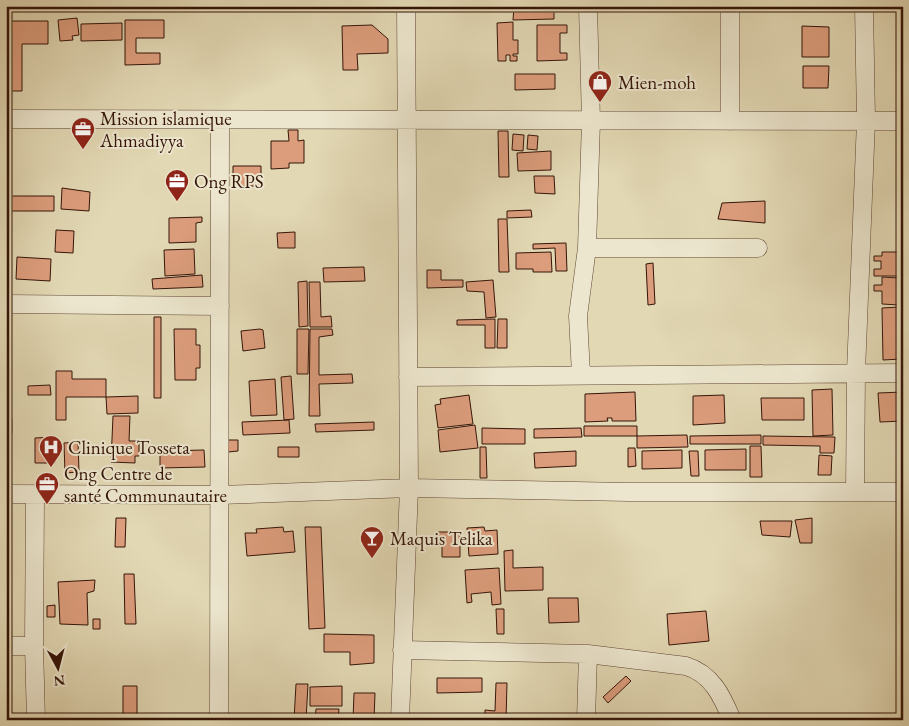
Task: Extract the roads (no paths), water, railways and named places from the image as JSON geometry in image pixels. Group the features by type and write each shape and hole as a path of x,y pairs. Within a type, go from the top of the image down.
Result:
{"street":[{"path":"400,720 409,488 406,6"},
{"path":"581,374 578,316 587,248 592,121 588,6"},
{"path":"730,6 730,121"},
{"path":"855,492 856,372 866,121 864,6"},
{"path":"6,119 903,121"},
{"path":"219,720 220,120"},
{"path":"587,248 758,248"},
{"path":"6,304 220,306"},
{"path":"408,377 581,374 903,373"},
{"path":"6,494 220,495 409,488 629,492 903,492"},
{"path":"35,495 34,646 36,720"},
{"path":"6,646 34,646"},
{"path":"402,650 588,654 686,666 700,670 713,683 732,720"},
{"path":"586,720 588,654"}],"place":[{"name":"Mien-moh","path":"600,103"},
{"name":"Mission islamique Ahmadiyya","path":"83,150"},
{"name":"Ong RPS","path":"177,202"},
{"name":"Clinique Tosseta","path":"51,468"},
{"name":"Ong Centre de santé Communautaire","path":"47,505"},
{"name":"Maquis Telika","path":"372,559"}]}
